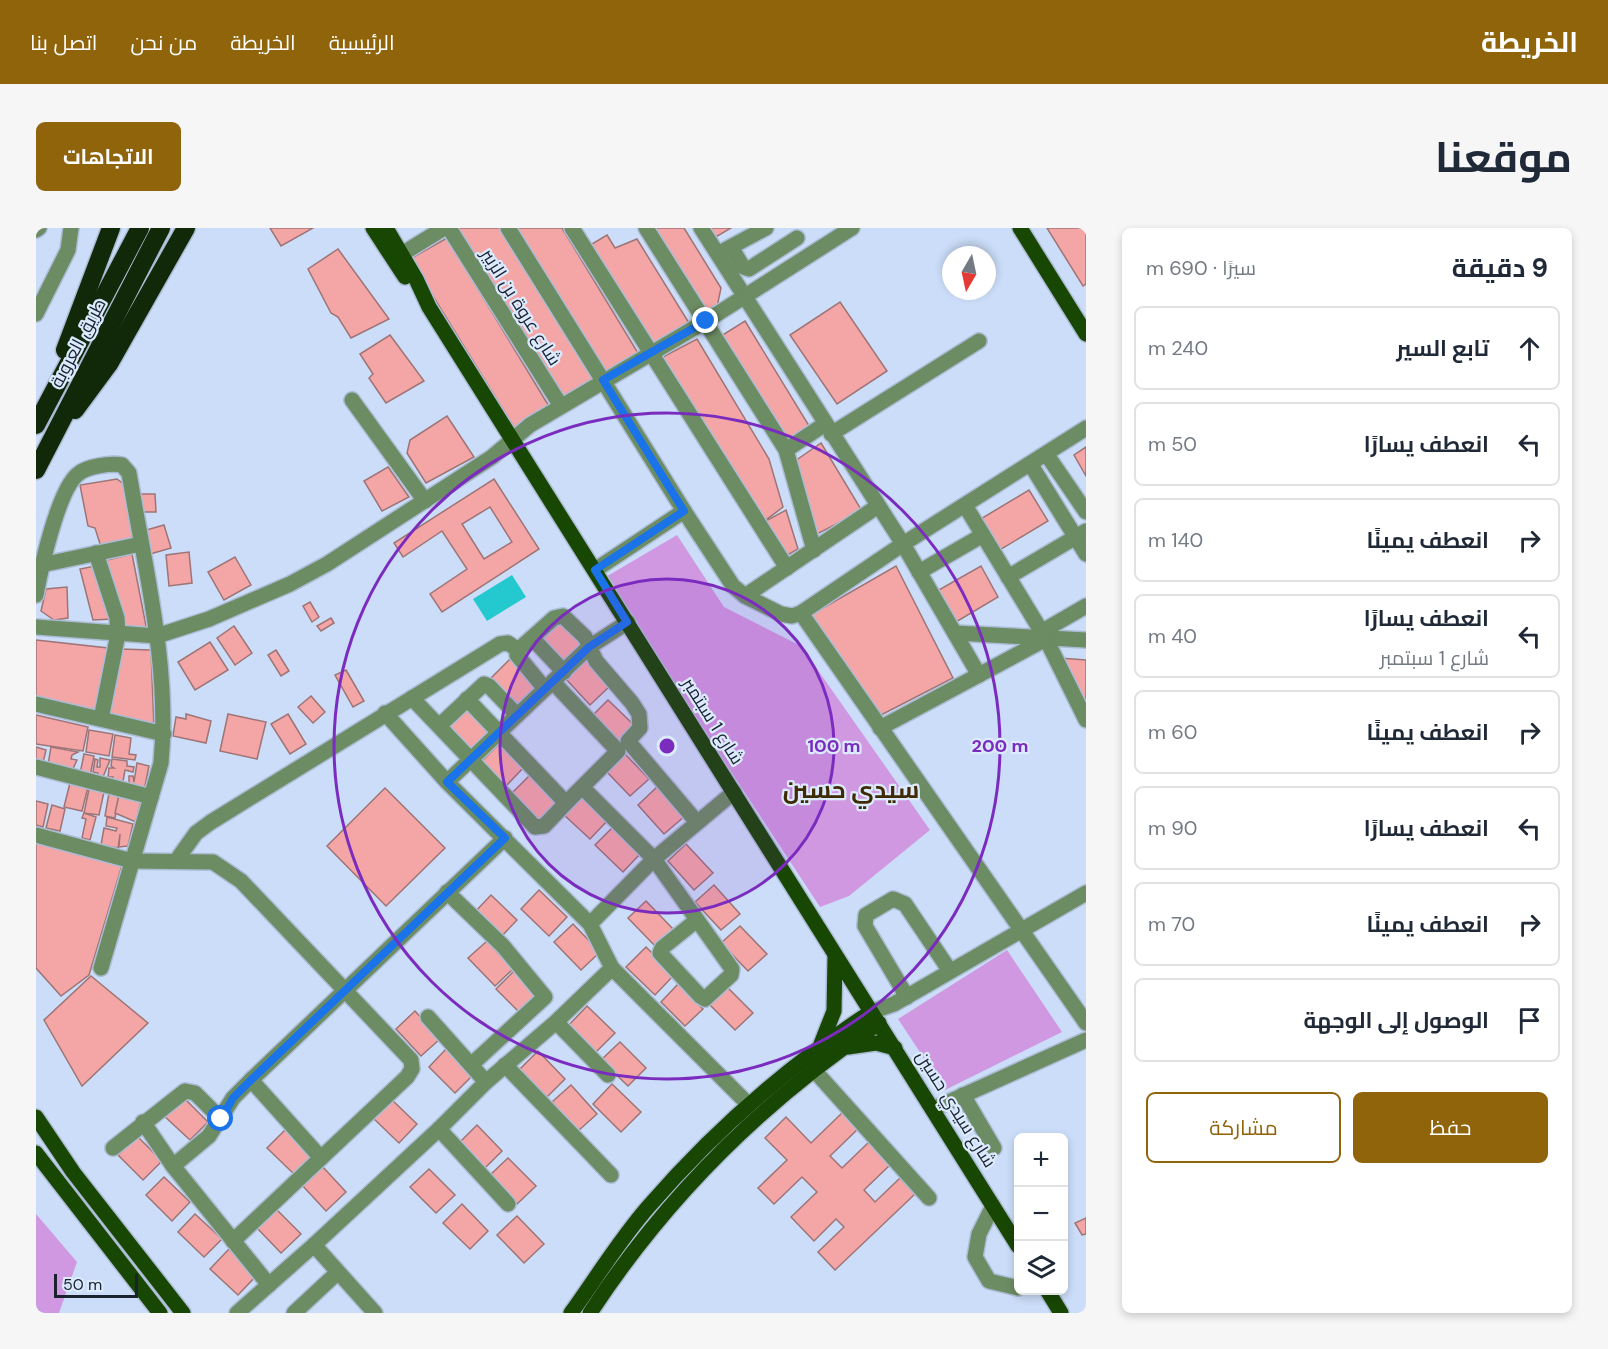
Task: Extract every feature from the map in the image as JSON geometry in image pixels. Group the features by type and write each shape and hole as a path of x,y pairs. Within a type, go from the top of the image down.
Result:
{"highway":[{"path":"37,424 111,228"},
{"path":"116,295 140,228"},
{"path":"116,295 161,228"},
{"path":"52,437 89,393 109,364 186,228"},
{"name":"طريق العروبة","path":"37,424 116,295"},
{"name":"طريق العروبة","path":"36,470 116,295"}],"main road":[{"path":"373,228 408,283 429,307"},
{"path":"386,228 429,307"},
{"path":"1020,228 1083,323"},
{"name":"شارع 1 سبتمبر","path":"429,307 835,957 875,1017"},
{"path":"821,1045 834,1011 835,957"},
{"path":"571,1313 648,1207 748,1104 821,1045 875,1017"},
{"path":"590,1313 636,1248 673,1202 721,1151 875,1017"},
{"name":"شارع سيدي حسين","path":"875,1017 1015,1241"},
{"path":"839,1050 855,1044 876,1043 895,1048"},
{"path":"36,1118 73,1172 183,1313"},
{"path":"38,1163 160,1313"},
{"path":"1046,1295 1061,1313"}],"street":[{"path":"36,314 41,297 68,250 71,228"},
{"path":"402,254 444,228"},
{"name":"شارع عروة بن الزبير","path":"448,228 561,406"},
{"path":"508,228 733,586 745,596 781,614 792,616 801,613 903,544 966,507 1086,428"},
{"path":"572,228 787,568"},
{"path":"646,228 786,450 814,550"},
{"path":"701,228 743,267 749,268 794,233 809,256"},
{"path":"724,251 766,228"},
{"path":"36,627 157,636 209,619 290,584 327,564 492,457 513,439 561,406 706,321 852,228"},
{"path":"724,251 744,297 903,544 979,675"},
{"path":"786,450 979,341"},
{"path":"352,400 424,501"},
{"path":"1047,454 1086,512"},
{"path":"36,595 41,565 51,530 72,481 86,469 117,464 127,468 157,636 164,696 164,734 161,763 101,968"},
{"path":"1032,465 1081,534 1086,554"},
{"path":"745,596 878,506"},
{"path":"966,507 1043,635 1086,720"},
{"path":"595,570 684,511"},
{"path":"1008,577 1081,534"},
{"path":"919,572 983,535"},
{"path":"41,565 141,544"},
{"path":"96,553 117,618 118,634 101,719"},
{"path":"880,728 979,675 1086,606"},
{"path":"801,613 1023,929 1086,1023"},
{"path":"412,698 535,827 544,826 583,788 623,746 640,728 639,714 596,661 585,637 563,616 559,616 518,650 518,659 623,746 696,821"},
{"path":"447,782 589,647 627,622"},
{"path":"955,633 1043,635 1086,640"},
{"path":"532,638 564,672"},
{"path":"176,861 196,833 211,822 385,713 500,644 508,643 518,650"},
{"path":"440,725 480,686 486,684 517,715"},
{"path":"467,699 566,803"},
{"path":"36,704 164,734"},
{"path":"385,713 447,782 590,924 612,968 748,1104"},
{"path":"36,767 151,797"},
{"path":"583,788 654,859 733,970 705,999 660,953 662,948 697,920"},
{"path":"590,924 654,859 696,821 734,792"},
{"path":"36,835 132,861 213,862 230,871 413,1064 406,1077 233,1242"},
{"path":"173,1166 209,1136 233,1098 251,1080 505,838"},
{"path":"447,892 503,946 545,994 544,1000 471,1065"},
{"path":"875,1017 1086,894"},
{"path":"901,1000 865,926 866,915 893,899 905,904 951,971"},
{"path":"237,1313 439,1130 504,1065 556,1022 612,968"},
{"path":"428,1017 486,1082"},
{"path":"556,1022 608,1075"},
{"path":"933,1109 1086,1040"},
{"path":"504,1065 611,1175"},
{"path":"813,1069 928,1198"},
{"path":"251,1080 321,1158"},
{"path":"113,1148 185,1091 195,1093 221,1119"},
{"path":"963,1095 994,1148"},
{"path":"143,1122 173,1166 268,1285"},
{"path":"439,1130 508,1204"},
{"path":"993,1206 979,1234 975,1257 989,1281 1014,1287"},
{"path":"314,1245 375,1313"},
{"path":"294,1313 337,1273"}],"shaded area":[{"path":"677,535 724,607 801,646 930,830 849,896 820,907 604,578"},
{"path":"512,575 526,597 487,621 473,599"},
{"path":"1007,950 1062,1032 945,1090 898,1019"},
{"path":"36,1214 77,1262 59,1313 36,1313"}],"building":[{"path":"270,228 313,228 281,246"},
{"path":"456,228 501,228 593,379 558,400"},
{"path":"512,228 562,228 638,353 603,375"},
{"path":"652,228 684,228 721,288 717,307 708,315"},
{"path":"708,228 731,228 714,238"},
{"path":"1047,228 1086,228 1086,284 1083,286"},
{"path":"607,235 615,248 637,239 689,323 651,347 587,247"},
{"path":"447,238 550,408 515,429 410,259"},
{"path":"338,249 389,319 351,338 338,317 331,313 308,269"},
{"path":"840,302 887,371 837,404 790,335"},
{"path":"745,321 811,429 787,444 721,336"},
{"path":"390,335 424,381 386,403 369,378 373,374 360,354"},
{"path":"697,339 769,459 783,507 762,523 659,359"},
{"path":"447,416 474,457 426,483 407,453 410,440"},
{"path":"821,443 862,511 817,534 795,461"},
{"path":"1086,447 1086,476 1074,455"},
{"path":"388,467 409,497 382,511 364,481"},
{"path":"117,479 125,485 133,541 102,550 95,528 88,526 80,485"},
{"path":"494,479 539,549 442,612 430,594 467,569 442,531 403,557 394,543","holes":["490,507 512,542 484,559 462,524"]},
{"path":"1029,490 1048,521 998,551 979,520"},
{"path":"140,494 155,494 156,512 140,512"},
{"path":"786,510 798,549 784,557 762,523"},
{"path":"164,525 171,548 150,554 143,531"},
{"path":"189,552 192,583 169,586 166,555"},
{"path":"132,554 147,631 121,631 103,561"},
{"path":"235,557 251,585 224,600 208,572"},
{"path":"95,566 112,619 93,620 80,569"},
{"path":"896,566 953,678 879,716 809,616"},
{"path":"981,566 998,597 956,622 937,591"},
{"path":"67,587 68,618 54,620 41,611 46,589"},
{"path":"310,602 319,617 312,622 303,606"},
{"path":"331,618 334,623 321,631 317,626"},
{"path":"559,619 586,646 566,666 539,638"},
{"path":"234,626 252,653 235,665 217,638"},
{"path":"36,640 108,648 95,713 36,700"},
{"path":"210,642 228,670 195,690 178,662"},
{"path":"120,649 151,650 154,729 107,718"},
{"path":"276,650 289,671 281,676 268,655"},
{"path":"1060,658 1086,660 1086,710"},
{"path":"510,659 537,687 516,707 489,680"},
{"path":"585,659 610,686 590,705 565,678"},
{"path":"346,670 364,701 353,707 335,675"},
{"path":"311,696 325,712 313,723 298,707"},
{"path":"608,700 635,726 616,744 590,718"},
{"path":"465,707 490,732 472,751 446,726"},
{"path":"186,714 211,721 206,743 173,736 176,717 186,719"},
{"path":"228,714 266,722 257,759 220,751"},
{"path":"288,714 306,744 290,754 271,724"},
{"path":"36,715 88,727 83,751 36,744"},
{"path":"89,730 113,734 109,756 86,752"},
{"path":"115,735 131,738 129,754 136,755 135,760 112,757"},
{"path":"500,743 525,766 506,786 481,762"},
{"path":"36,747 46,750 42,767 36,766"},
{"path":"51,747 78,752 72,755 71,759 77,760 71,773 48,765"},
{"path":"84,754 94,756 90,776 80,774"},
{"path":"625,754 649,779 630,796 607,772"},
{"path":"100,758 110,760 103,777 112,779 111,784 96,781 98,773 93,772 95,759 98,760 97,767 100,767"},
{"path":"112,759 127,761 127,766 134,767 133,772 125,770 122,787 112,786 113,777 108,777 109,768 114,768 111,766"},
{"path":"137,763 149,766 144,791 129,787 129,776 133,776 134,782"},
{"path":"530,775 557,802 538,821 511,794"},
{"path":"70,783 88,787 82,811 64,807"},
{"path":"658,786 685,816 664,834 638,805"},
{"path":"385,788 445,848 386,906 327,846"},
{"path":"89,789 104,792 99,815 84,813"},
{"path":"109,793 119,795 115,818 105,816"},
{"path":"119,795 141,800 136,822 115,813"},
{"path":"581,795 608,820 590,839 563,814"},
{"path":"36,801 48,804 43,827 36,825"},
{"path":"52,805 65,809 60,831 46,828"},
{"path":"84,813 96,817 90,840 82,838 86,819 82,818"},
{"path":"107,817 133,824 128,846 119,847 120,834 118,848 101,845 104,828 116,831 117,828 106,826"},
{"path":"613,827 640,854 623,872 595,845"},
{"path":"36,842 123,862 89,975 61,996 36,968"},
{"path":"686,844 713,873 694,890 668,861"},
{"path":"714,885 740,914 721,930 695,902"},
{"path":"539,890 567,917 549,936 521,909"},
{"path":"491,895 517,920 499,939 473,914"},
{"path":"646,901 674,930 656,947 628,918"},
{"path":"573,924 600,952 581,970 554,942"},
{"path":"740,926 767,954 748,971 721,943"},
{"path":"487,941 513,969 495,986 468,958"},
{"path":"646,947 674,975 655,995 626,967"},
{"path":"515,970 541,996 522,1015 496,989"},
{"path":"91,976 148,1023 82,1086 44,1020"},
{"path":"678,984 703,1009 685,1026 661,1002"},
{"path":"726,986 753,1013 735,1030 708,1003"},
{"path":"587,1006 615,1033 596,1052 569,1025"},
{"path":"415,1011 440,1039 421,1056 396,1029"},
{"path":"620,1042 646,1068 628,1086 601,1060"},
{"path":"446,1049 473,1075 455,1093 429,1067"},
{"path":"538,1051 565,1079 547,1097 520,1069"},
{"path":"612,1084 641,1112 621,1132 593,1104"},
{"path":"571,1085 597,1114 578,1131 552,1102"},
{"path":"181,1095 208,1122 190,1140 162,1114"},
{"path":"390,1098 417,1124 399,1143 372,1117"},
{"path":"844,1111 860,1127 830,1156 842,1168 870,1141 891,1164 864,1190 875,1202 900,1178 915,1194 835,1270 818,1252 844,1227 836,1219 814,1241 791,1217 817,1192 802,1177 774,1204 758,1188 787,1160 765,1138 786,1117 811,1143"},
{"path":"477,1125 502,1151 484,1169 459,1143"},
{"path":"286,1129 313,1155 294,1174 267,1148"},
{"path":"137,1136 162,1161 143,1180 118,1155"},
{"path":"508,1158 536,1186 517,1204 489,1176"},
{"path":"321,1165 346,1192 326,1211 301,1184"},
{"path":"429,1169 455,1195 436,1213 410,1187"},
{"path":"164,1177 190,1202 172,1221 146,1195"},
{"path":"462,1204 488,1231 470,1249 443,1223"},
{"path":"276,1209 301,1234 281,1253 257,1228"},
{"path":"195,1214 222,1239 204,1257 178,1232"},
{"path":"517,1216 544,1244 524,1263 497,1235"},
{"path":"1086,1218 1086,1234 1082,1235 1075,1223"},
{"path":"229,1249 257,1275 238,1295 210,1269"}],"district":[{"name":"سيدي حسين","path":"851,790"}],"route":[{"path":"221,1119 233,1098 251,1080 505,838 447,782 589,647 627,622 595,570 684,511 603,380 706,321"}]}
